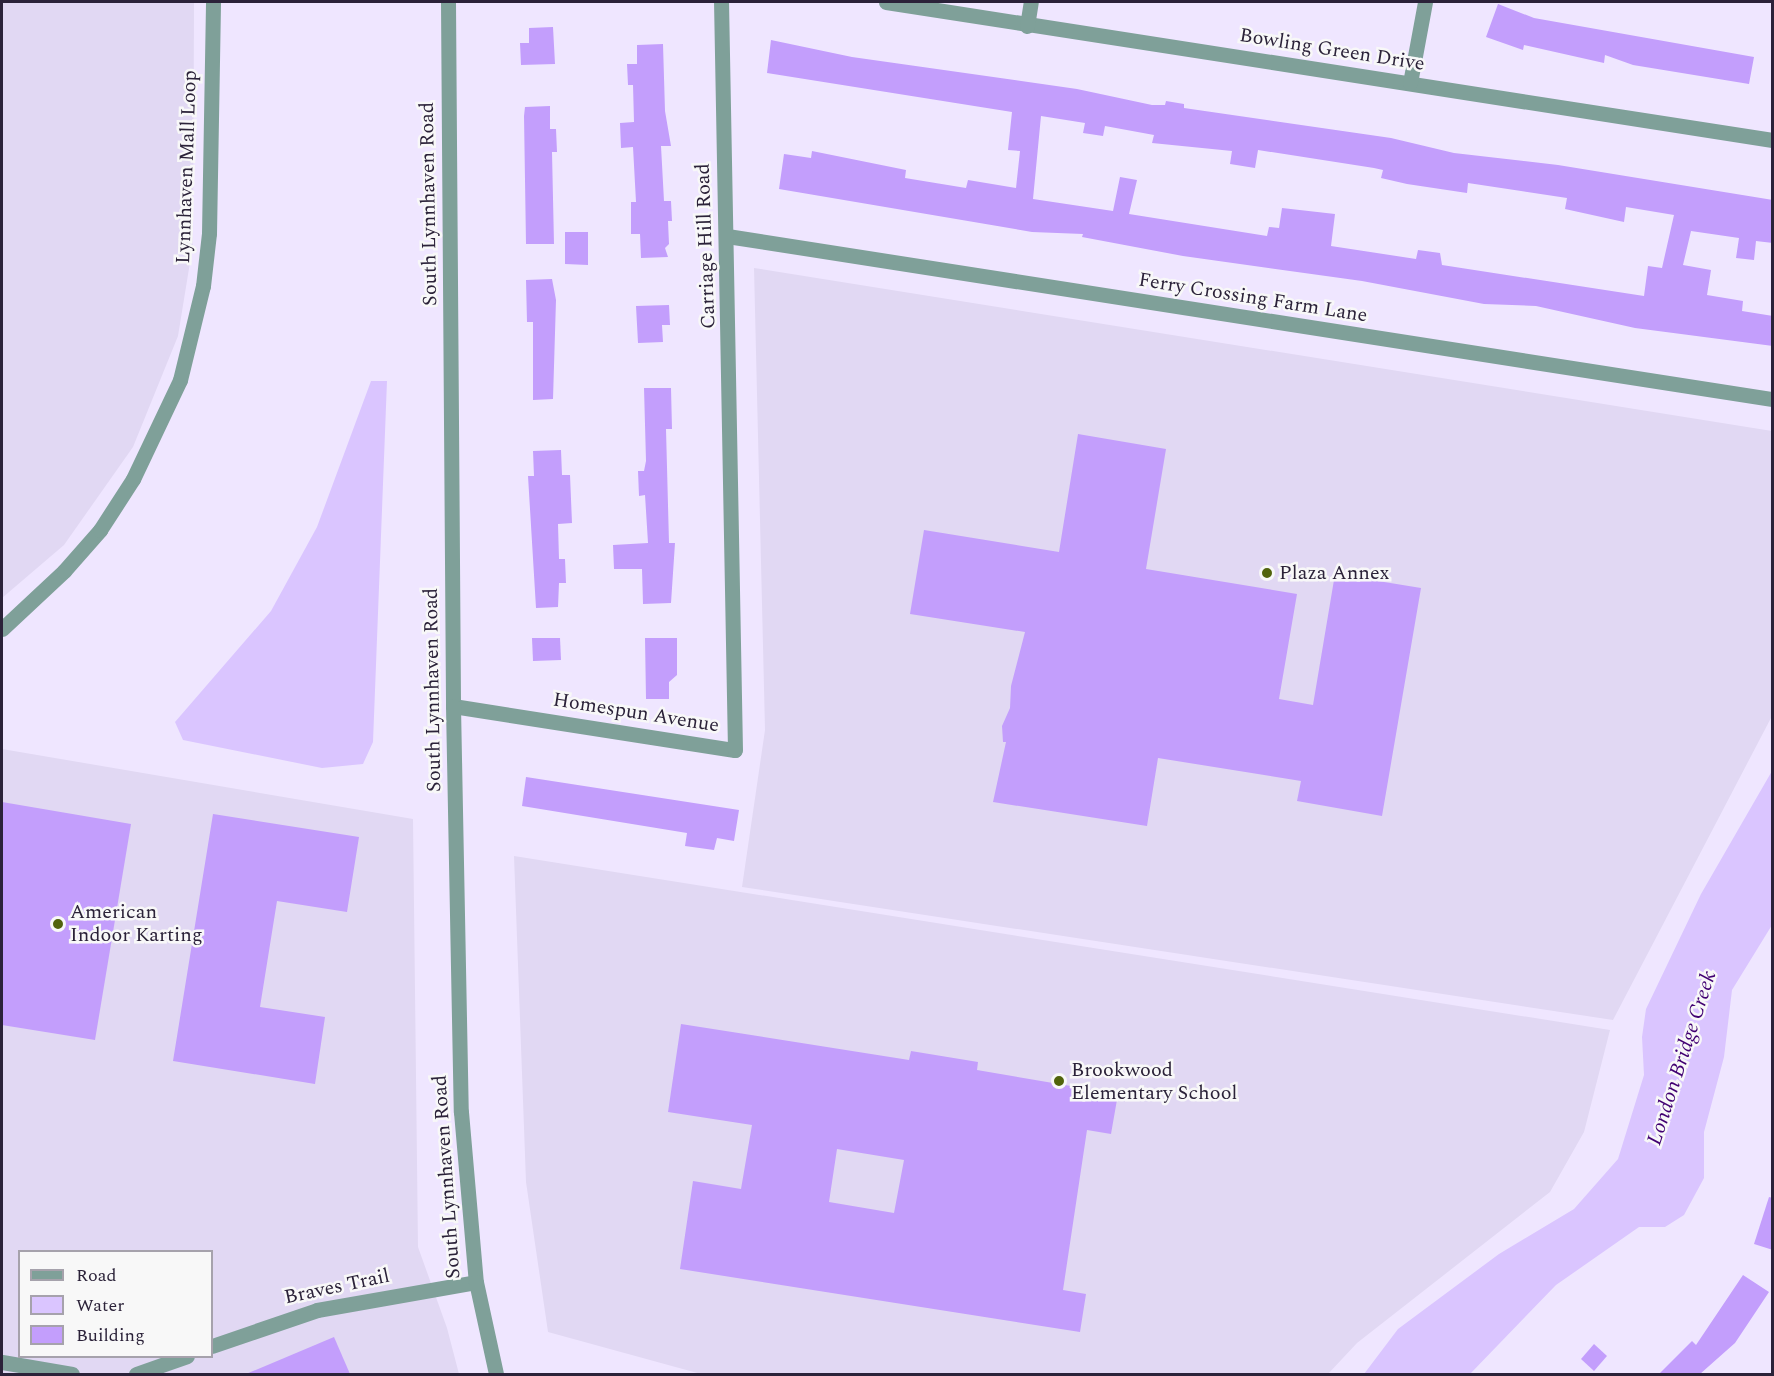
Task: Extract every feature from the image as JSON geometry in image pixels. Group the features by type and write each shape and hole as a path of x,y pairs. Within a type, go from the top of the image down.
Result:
{"street":[{"name":"Lynnhaven Mall Loop","path":"2,629 64,571 99,530 133,479 180,380 203,286 209,233 213,2"},
{"name":"South Lynnhaven Road","path":"448,2 453,706 461,1112 476,1281 496,1374"},
{"name":"Carriage Hill Road","path":"721,2 732,490"},
{"name":"Bowling Green Drive","path":"886,2 1027,26 1773,140"},
{"path":"1027,26 1031,2"},
{"path":"1410,83 1425,2"},
{"name":"Ferry Crossing Farm Lane","path":"727,236 1773,399"},
{"name":"Homespun Avenue","path":"453,706 735,750 732,490"},
{"name":"Braves Trail","path":"213,1346 317,1310 476,1281"},
{"path":"136,1374 181,1358"},
{"path":"2,1362 72,1374"}],"shaded area":[{"path":"2,2 194,2 193,244 178,336 133,447 64,545 2,598"},
{"name":"Plaza Annex","path":"754,268 1772,431 1772,716 1613,1020 742,887 765,730"},
{"path":"2,749 413,819 418,1247 447,1328 459,1374 2,1374"},
{"name":"Brookwood Elementary School","path":"514,856 1610,1030 1584,1132 1550,1192 1357,1343 1328,1374 701,1374 548,1332 526,1182"}],"water":[{"path":"371,381 387,381 373,742 363,764 322,768 183,740 175,722 271,611 317,527"},
{"name":"London Bridge Creek","path":"1772,771 1772,925 1732,990 1724,1057 1704,1132 1704,1178 1684,1215 1665,1227 1639,1227 1556,1285 1470,1374 1364,1374 1398,1329 1499,1254 1574,1209 1618,1159 1644,1075 1642,1037 1646,1009 1701,894"}],"building":[{"path":"1498,4 1534,18 1754,57 1749,84 1633,65 1605,55 1604,63 1524,45 1523,50 1486,37"},
{"path":"553,27 555,64 521,65 520,43 529,43 529,28"},
{"path":"771,40 852,57 1077,89 1152,105 1165,105 1166,101 1184,104 1184,108 1391,138 1454,153 1558,165 1773,200 1773,243 1756,241 1754,260 1736,258 1739,238 1691,231 1683,265 1711,270 1707,295 1743,301 1742,311 1773,316 1773,346 1635,328 1536,306 1484,304 1362,281 1183,256 1082,237 1083,234 1032,232 779,189 784,154 811,158 812,151 906,170 905,178 966,188 968,180 1016,188 1020,151 1008,150 1012,112 767,73","holes":["1041,116 1085,123 1083,133 1103,136 1105,126 1154,135 1152,143 1232,151 1230,164 1255,168 1258,150 1383,170 1381,178 1407,184 1467,193 1468,183 1567,198 1565,209 1624,222 1626,207 1674,215 1662,268 1648,266 1644,296 1442,265 1440,253 1418,250 1416,259 1331,246 1335,214 1282,208 1279,228 1269,227 1267,236 1129,214 1137,180 1120,177 1113,211 1033,199"]},
{"path":"663,44 665,111 671,146 661,146 664,201 671,201 672,221 668,221 669,244 665,248 668,257 641,258 640,234 631,234 631,202 636,202 633,147 621,148 620,123 634,122 633,85 628,85 627,64 637,64 637,45"},
{"path":"550,106 550,129 556,129 557,152 552,152 554,244 526,244 525,107"},
{"path":"565,232 588,232 588,265 565,264"},
{"path":"552,279 556,300 553,399 533,400 533,322 527,322 526,280"},
{"path":"669,305 670,325 662,325 663,342 638,343 636,306"},
{"path":"644,388 671,388 672,429 666,429 669,543 675,543 671,603 643,604 642,569 614,569 613,545 648,543 645,495 639,496 638,471 644,471 646,461"},
{"path":"1078,434 1166,449 1146,569 1297,594 1279,699 1313,705 1335,574 1421,588 1382,816 1297,801 1301,781 1158,758 1147,826 993,802 1006,742 1003,742 1002,726 1010,708 1011,686 1025,632 910,614 924,530 1059,552"},
{"path":"561,450 562,475 570,475 572,523 558,524 559,559 565,559 566,583 559,583 558,607 536,608 528,476 534,476 533,451"},
{"path":"532,638 560,638 561,660 533,661"},
{"path":"645,638 677,638 677,675 669,682 669,699 646,699"},
{"path":"526,777 739,810 734,841 717,838 714,850 685,846 687,833 522,806"},
{"name":"American Indoor Karting","path":"2,802 131,824 95,1040 2,1025"},
{"path":"213,814 359,837 347,912 277,901 260,1007 325,1017 315,1084 173,1061"},
{"path":"681,1024 909,1060 911,1051 978,1062 977,1070 1118,1094 1111,1134 1087,1130 1063,1290 1086,1294 1080,1332 680,1269 693,1181 741,1189 752,1125 668,1112","holes":["837,1149 904,1160 894,1213 829,1202"]},
{"path":"1769,1197 1773,1198 1773,1250 1754,1244"},
{"path":"1743,1275 1769,1292 1735,1343 1700,1374 1659,1374 1692,1341 1696,1345"},
{"path":"334,1337 350,1374 246,1374"},
{"path":"1594,1344 1607,1356 1594,1371 1581,1359"}],"place":[{"name":"Plaza Annex","path":"1267,573"},
{"name":"American Indoor Karting","path":"58,924"},
{"name":"Brookwood Elementary School","path":"1059,1081"}]}
